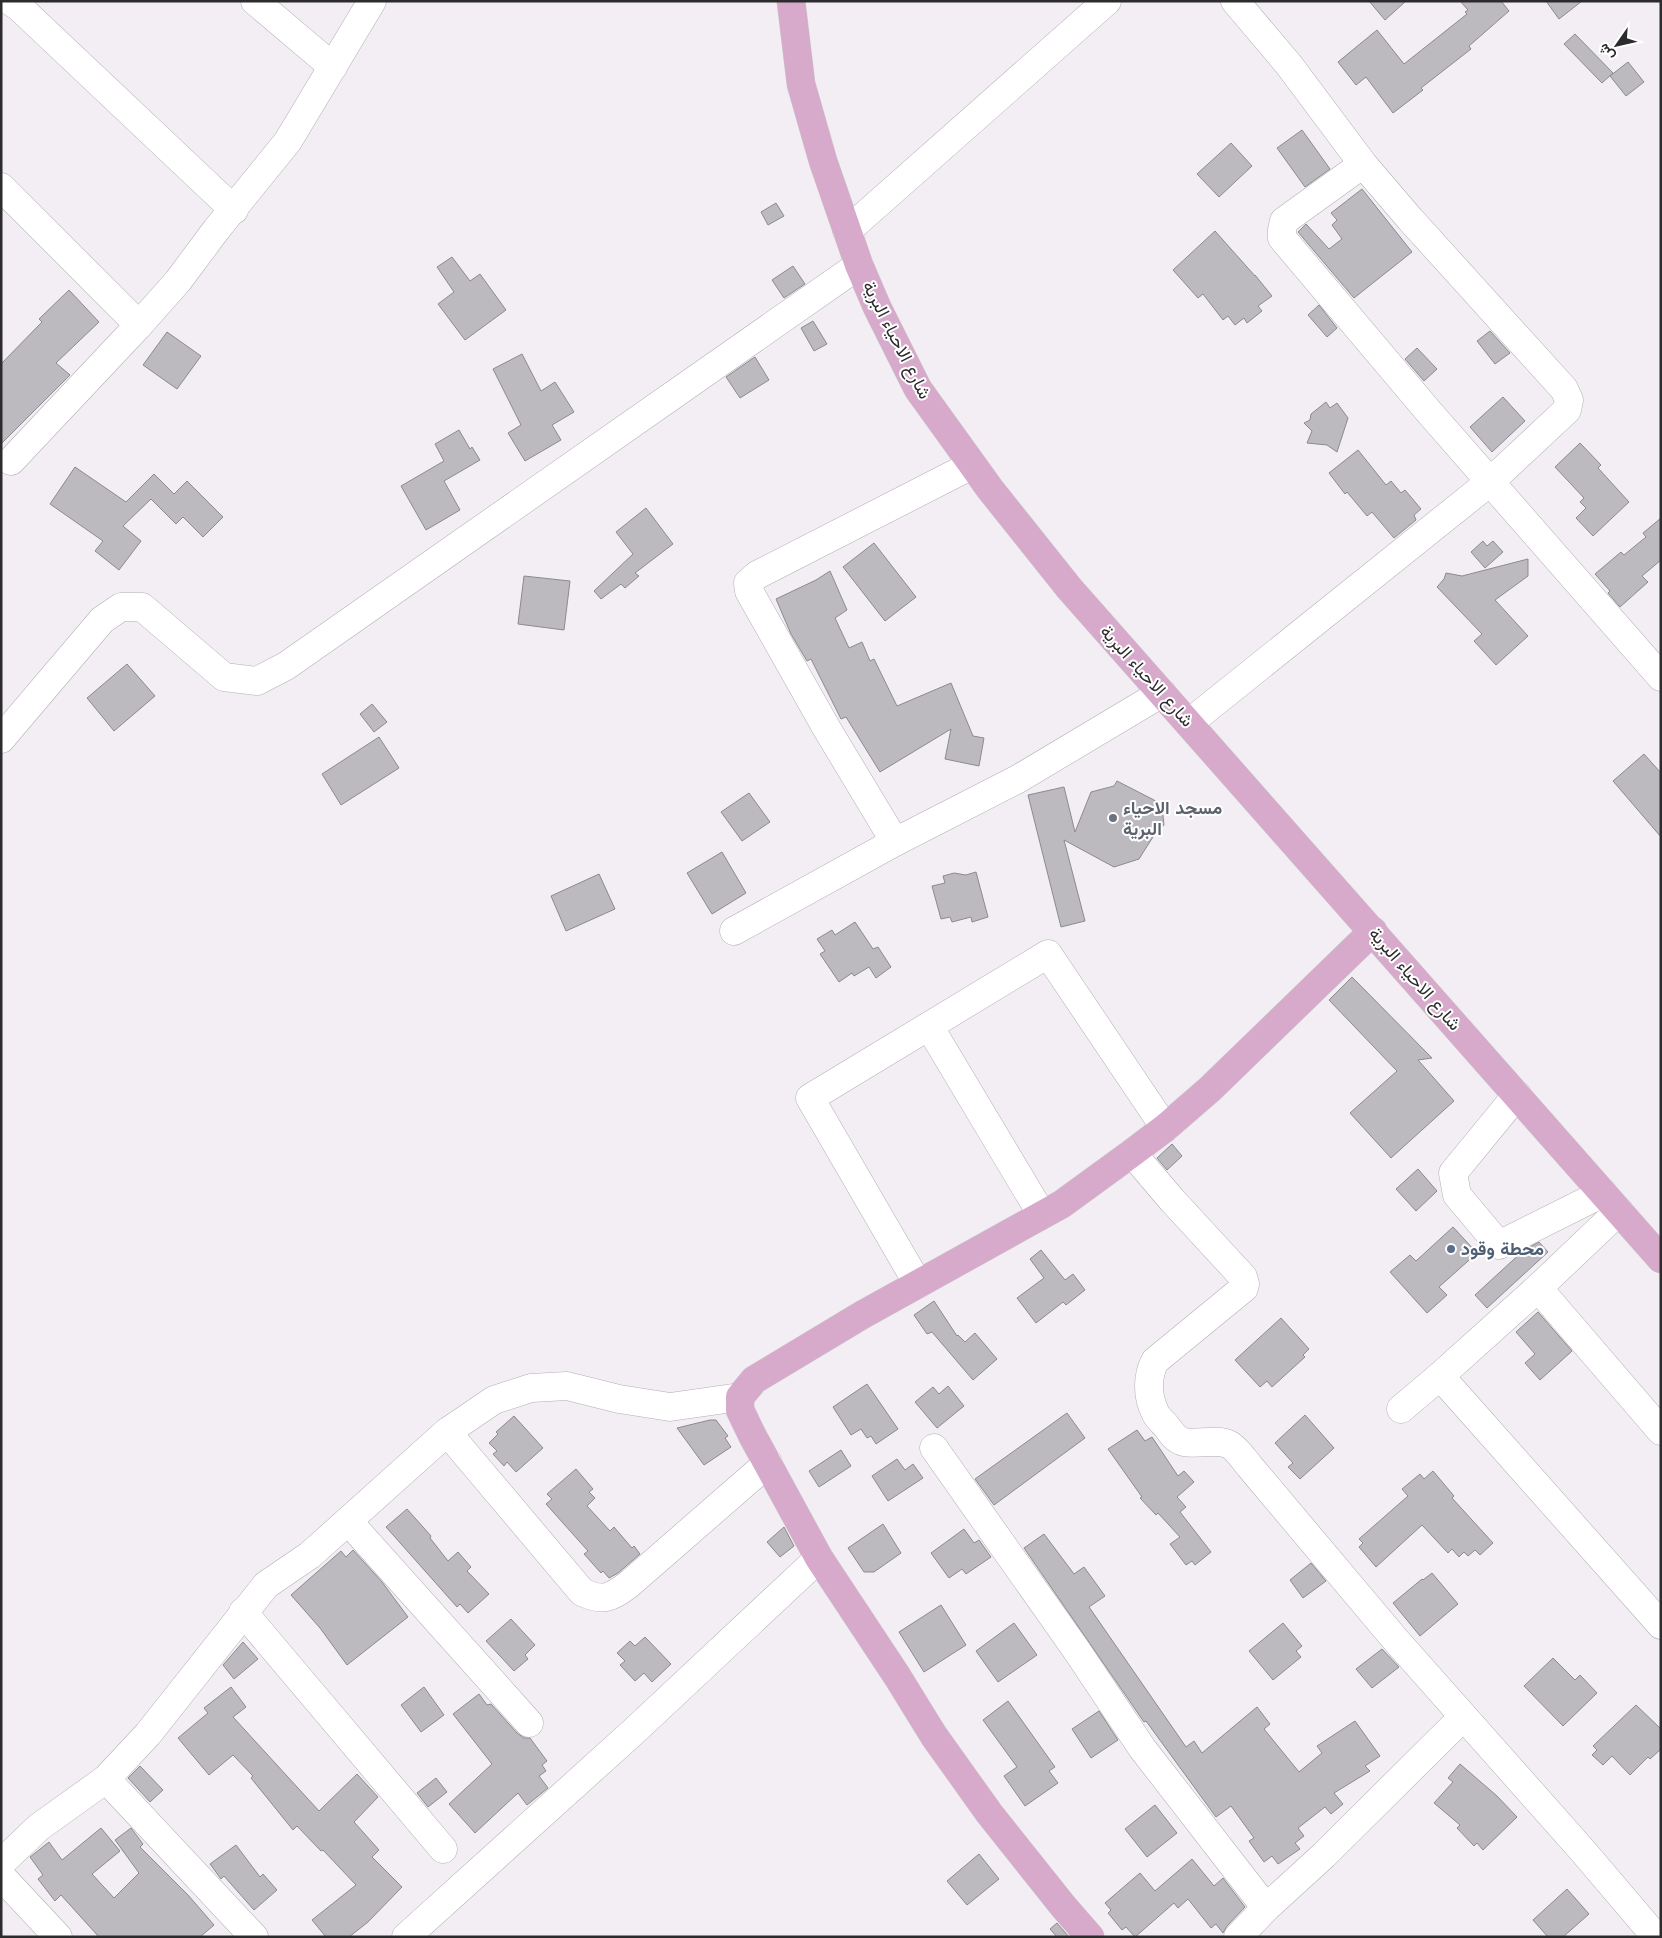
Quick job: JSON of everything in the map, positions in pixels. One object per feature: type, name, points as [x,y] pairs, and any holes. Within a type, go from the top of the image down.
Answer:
[{"type":"main road","name":"شارع الاحياء البرية","points":[[790,1],[801,84],[847,231],[877,307],[918,389],[990,489],[1069,588],[1661,1259]]},
{"type":"main road","points":[[1090,1937],[1063,1906],[962,1777],[818,1558],[740,1410],[740,1397],[754,1380],[862,1315],[1062,1204],[1132,1153],[1165,1128],[1210,1089],[1373,932]]},
{"type":"street","points":[[10,1],[234,210]]},
{"type":"street","points":[[255,1],[333,67]]},
{"type":"street","points":[[12,461],[178,281],[216,230],[288,141],[372,1]]},
{"type":"street","points":[[847,231],[1107,1]]},
{"type":"street","points":[[1189,723],[1491,481],[1567,410],[1569,400],[1564,389],[1410,219],[1363,164],[1289,65],[1235,1]]},
{"type":"street","points":[[1363,164],[1284,221],[1282,238],[1428,412],[1491,481],[1661,677]]},
{"type":"street","points":[[1,187],[139,325]]},
{"type":"street","points":[[1,739],[102,620],[121,607],[142,607],[224,677],[257,681],[286,666],[859,265]]},
{"type":"street","points":[[896,842],[827,729],[749,591],[748,583],[757,575],[972,465]]},
{"type":"street","points":[[734,931],[896,842],[1018,779],[1162,693]]},
{"type":"street","points":[[918,1284],[810,1098],[1048,954],[1165,1128]]},
{"type":"street","points":[[929,1026],[1042,1215]]},
{"type":"street","points":[[1517,1095],[1453,1173],[1457,1195],[1499,1245],[1611,1202]]},
{"type":"street","points":[[1132,1153],[1172,1200],[1243,1277],[1245,1284],[1244,1288],[1155,1360],[1150,1369],[1149,1379],[1149,1395],[1155,1413],[1172,1435],[1182,1442],[1198,1444],[1220,1442],[1231,1446],[1656,1937]]},
{"type":"street","points":[[1401,1409],[1538,1288],[1611,1202]]},
{"type":"street","points":[[1538,1288],[1661,1431]]},
{"type":"street","points":[[1440,1376],[1661,1625]]},
{"type":"street","points":[[1,1863],[39,1827],[106,1779],[148,1734],[266,1585],[310,1556],[447,1432],[494,1400],[531,1388],[567,1386],[619,1399],[670,1407],[740,1397]]},
{"type":"street","points":[[447,1432],[582,1592],[595,1598],[611,1597],[628,1585],[768,1464]]},
{"type":"street","points":[[934,1448],[1076,1648],[1142,1748],[1266,1908]]},
{"type":"street","points":[[348,1522],[529,1723]]},
{"type":"street","points":[[406,1937],[632,1733],[818,1558]]},
{"type":"street","points":[[243,1612],[443,1850]]},
{"type":"street","points":[[1238,1937],[1266,1908],[1324,1855],[1463,1716]]},
{"type":"street","points":[[106,1779],[254,1937]]},
{"type":"street","points":[[1,1876],[58,1937]]},
{"type":"building","points":[[1369,1],[1406,1],[1385,20]]},
{"type":"building","points":[[1460,1],[1501,1],[1509,11],[1469,46],[1471,49],[1421,88],[1423,90],[1393,113],[1366,77],[1356,85],[1338,62],[1377,30],[1404,64],[1467,14],[1465,12],[1468,10]]},
{"type":"building","points":[[1546,1],[1582,1],[1559,19]]},
{"type":"building","points":[[1575,34],[1613,73],[1602,83],[1564,44]]},
{"type":"building","points":[[1628,62],[1644,82],[1626,96],[1610,76]]},
{"type":"building","points":[[1302,130],[1330,169],[1305,187],[1277,148]]},
{"type":"building","points":[[1231,143],[1252,166],[1219,197],[1197,174]]},
{"type":"building","points":[[1362,189],[1412,252],[1354,298],[1298,232],[1306,224],[1329,249],[1342,239],[1332,225],[1337,220],[1331,213]]},
{"type":"building","points":[[776,203],[784,216],[768,225],[761,212]]},
{"type":"building","points":[[1215,231],[1272,296],[1258,306],[1262,311],[1247,323],[1244,318],[1235,325],[1228,316],[1223,320],[1203,294],[1198,298],[1173,270]]},
{"type":"building","points":[[452,257],[470,281],[480,274],[506,310],[465,340],[438,304],[454,292],[437,267]]},
{"type":"building","points":[[793,266],[805,284],[784,298],[772,280]]},
{"type":"building","points":[[69,290],[99,322],[56,363],[70,375],[1,444],[1,364],[42,322],[39,319]]},
{"type":"building","points":[[1319,305],[1337,328],[1327,337],[1308,315]]},
{"type":"building","points":[[813,321],[827,344],[814,351],[801,328]]},
{"type":"building","points":[[1490,331],[1510,353],[1495,364],[1477,341]]},
{"type":"building","points":[[167,332],[201,356],[177,389],[143,365]]},
{"type":"building","points":[[1417,348],[1437,369],[1424,381],[1405,359]]},
{"type":"building","points":[[522,354],[541,391],[555,382],[574,412],[552,425],[561,440],[525,461],[508,433],[521,425],[493,369]]},
{"type":"building","points":[[755,357],[769,380],[740,398],[726,377]]},
{"type":"building","points":[[1503,397],[1525,421],[1492,452],[1470,427]]},
{"type":"building","points":[[1326,402],[1330,408],[1337,403],[1348,418],[1337,452],[1327,445],[1307,443],[1312,431],[1304,423],[1310,420],[1311,414]]},
{"type":"building","points":[[459,430],[470,449],[472,447],[480,460],[444,481],[460,510],[426,530],[401,486],[444,461],[435,444]]},
{"type":"building","points":[[1580,443],[1601,465],[1598,468],[1629,502],[1593,536],[1576,518],[1586,508],[1580,502],[1584,498],[1555,467]]},
{"type":"building","points":[[1358,450],[1386,485],[1391,481],[1401,493],[1405,490],[1421,509],[1414,515],[1416,520],[1394,538],[1372,512],[1367,516],[1347,492],[1345,494],[1329,473]]},
{"type":"building","points":[[75,467],[126,502],[154,474],[174,494],[187,481],[223,517],[203,537],[183,517],[176,524],[151,499],[123,526],[141,541],[119,570],[95,551],[103,541],[50,504]]},
{"type":"building","points":[[646,508],[673,544],[635,573],[639,576],[625,588],[621,584],[601,599],[594,591],[633,554],[616,532]]},
{"type":"building","points":[[1661,518],[1661,560],[1642,576],[1648,582],[1620,607],[1608,593],[1610,591],[1595,574],[1621,552],[1624,555],[1646,537],[1643,533]]},
{"type":"building","points":[[1483,541],[1487,546],[1493,541],[1503,552],[1485,568],[1471,552]]},
{"type":"building","points":[[874,543],[916,597],[885,621],[843,567]]},
{"type":"building","points":[[1528,559],[1528,576],[1495,600],[1528,636],[1496,665],[1474,641],[1482,634],[1437,587],[1444,579],[1446,573],[1462,576]]},
{"type":"building","points":[[830,571],[847,610],[835,618],[849,648],[862,642],[870,661],[874,659],[897,706],[951,683],[973,736],[984,738],[979,766],[945,759],[951,729],[880,772],[846,717],[841,719],[811,659],[807,661],[791,634],[776,599],[816,580]]},
{"type":"building","points":[[524,576],[570,581],[564,630],[518,624]]},
{"type":"building","points":[[127,664],[155,696],[114,731],[87,698]]},
{"type":"building","points":[[372,704],[387,722],[374,732],[360,714]]},
{"type":"building","points":[[379,737],[399,768],[341,805],[322,774]]},
{"type":"building","points":[[1644,754],[1661,773],[1661,837],[1613,781]]},
{"type":"building","points":[[1117,781],[1154,800],[1162,807],[1164,825],[1158,829],[1139,859],[1114,867],[1064,840],[1085,921],[1061,927],[1028,795],[1064,787],[1075,832],[1091,792],[1114,786]]},
{"type":"building","points":[[749,793],[770,822],[742,841],[721,812]]},
{"type":"building","points":[[722,852],[746,893],[712,914],[687,873]]},
{"type":"building","points":[[976,872],[988,917],[972,922],[971,917],[952,922],[950,917],[941,919],[932,886],[945,883],[943,876],[954,873],[966,875]]},
{"type":"building","points":[[599,874],[615,909],[566,931],[551,896]]},
{"type":"building","points":[[855,922],[873,949],[878,947],[891,967],[876,978],[869,967],[854,976],[852,973],[839,982],[820,954],[825,951],[817,939],[832,930],[835,935]]},
{"type":"building","points":[[1352,977],[1432,1058],[1418,1060],[1454,1101],[1391,1158],[1350,1113],[1397,1071],[1329,1000]]},
{"type":"building","points":[[1172,1144],[1182,1156],[1167,1170],[1157,1158]]},
{"type":"building","points":[[1418,1169],[1437,1191],[1416,1211],[1396,1189]]},
{"type":"building","points":[[1453,1227],[1477,1253],[1439,1287],[1447,1295],[1427,1313],[1390,1272],[1410,1255],[1416,1261]]},
{"type":"building","points":[[1539,1242],[1548,1252],[1487,1308],[1475,1295],[1524,1250]]},
{"type":"building","points":[[1041,1250],[1065,1280],[1073,1274],[1085,1290],[1066,1305],[1063,1302],[1036,1323],[1017,1298],[1044,1278],[1030,1259]]},
{"type":"building","points":[[934,1301],[957,1336],[965,1342],[975,1333],[997,1359],[973,1380],[932,1332],[927,1334],[914,1315]]},
{"type":"building","points":[[1538,1312],[1572,1351],[1540,1380],[1525,1363],[1535,1354],[1516,1332]]},
{"type":"building","points":[[1281,1318],[1309,1349],[1303,1355],[1305,1357],[1272,1387],[1267,1381],[1260,1387],[1235,1360]]},
{"type":"building","points":[[867,1384],[898,1429],[876,1444],[871,1436],[867,1438],[861,1429],[851,1435],[833,1407]]},
{"type":"building","points":[[948,1386],[964,1406],[937,1428],[915,1402],[933,1387],[939,1394]]},
{"type":"building","points":[[1067,1413],[1085,1438],[994,1505],[975,1479]]},
{"type":"building","points":[[1305,1415],[1334,1448],[1300,1479],[1288,1467],[1293,1463],[1275,1443]]},
{"type":"building","points":[[514,1416],[543,1448],[516,1472],[507,1462],[504,1466],[493,1454],[497,1451],[489,1443],[498,1434],[496,1432]]},
{"type":"building","points":[[716,1420],[728,1436],[725,1438],[731,1447],[704,1465],[677,1428]]},
{"type":"building","points":[[1137,1430],[1145,1441],[1152,1437],[1178,1476],[1184,1471],[1194,1482],[1177,1497],[1186,1507],[1180,1512],[1211,1552],[1195,1565],[1192,1561],[1186,1565],[1170,1544],[1180,1537],[1158,1513],[1156,1515],[1140,1498],[1142,1497],[1108,1449]]},
{"type":"building","points":[[841,1450],[851,1466],[819,1487],[809,1471]]},
{"type":"building","points":[[897,1459],[905,1470],[913,1464],[923,1478],[888,1501],[872,1476]]},
{"type":"building","points":[[576,1469],[593,1489],[589,1492],[595,1498],[587,1506],[610,1531],[614,1527],[632,1548],[634,1546],[640,1554],[618,1573],[609,1578],[603,1571],[601,1573],[584,1554],[588,1551],[546,1504],[552,1499],[547,1494]]},
{"type":"building","points":[[1433,1471],[1454,1496],[1452,1498],[1493,1543],[1480,1555],[1475,1550],[1468,1556],[1464,1552],[1459,1557],[1452,1549],[1448,1553],[1422,1525],[1376,1567],[1359,1547],[1363,1543],[1359,1539],[1408,1496],[1402,1489],[1420,1474],[1424,1479]]},
{"type":"building","points":[[407,1509],[431,1536],[430,1538],[448,1561],[458,1552],[471,1567],[467,1571],[489,1594],[468,1613],[460,1604],[457,1607],[386,1527]]},
{"type":"building","points":[[883,1524],[901,1553],[874,1572],[864,1572],[848,1548]]},
{"type":"building","points":[[784,1527],[794,1546],[780,1557],[767,1542]]},
{"type":"building","points":[[964,1529],[974,1543],[979,1540],[991,1557],[966,1574],[962,1569],[949,1578],[931,1553]]},
{"type":"building","points":[[1044,1534],[1074,1574],[1084,1567],[1105,1596],[1089,1607],[1186,1747],[1194,1741],[1202,1753],[1257,1707],[1270,1724],[1264,1729],[1299,1772],[1322,1753],[1317,1746],[1355,1721],[1380,1756],[1365,1766],[1370,1771],[1334,1793],[1343,1804],[1331,1814],[1325,1807],[1298,1828],[1304,1836],[1295,1843],[1300,1849],[1278,1864],[1272,1856],[1264,1862],[1249,1841],[1254,1838],[1231,1806],[1216,1817],[1146,1721],[1144,1722],[1024,1548]]},
{"type":"building","points":[[353,1550],[382,1582],[408,1617],[347,1665],[320,1628],[291,1595],[341,1551],[346,1557]]},
{"type":"building","points":[[1311,1563],[1326,1581],[1303,1598],[1290,1580]]},
{"type":"building","points":[[1432,1573],[1458,1604],[1420,1636],[1393,1603]]},
{"type":"building","points":[[941,1605],[966,1645],[924,1672],[899,1632]]},
{"type":"building","points":[[511,1619],[535,1645],[525,1655],[528,1659],[514,1671],[486,1641]]},
{"type":"building","points":[[1014,1623],[1037,1655],[998,1682],[976,1651]]},
{"type":"building","points":[[1283,1623],[1302,1646],[1296,1651],[1301,1657],[1273,1680],[1249,1651]]},
{"type":"building","points":[[645,1637],[671,1664],[652,1682],[644,1673],[635,1681],[620,1665],[625,1661],[617,1653],[630,1641],[635,1646]]},
{"type":"building","points":[[243,1642],[258,1659],[234,1679],[223,1665]]},
{"type":"building","points":[[1382,1649],[1399,1667],[1372,1688],[1356,1669]]},
{"type":"building","points":[[1553,1658],[1575,1680],[1580,1675],[1597,1693],[1563,1726],[1524,1686]]},
{"type":"building","points":[[231,1687],[246,1707],[233,1717],[319,1811],[357,1774],[378,1797],[354,1822],[379,1850],[372,1857],[402,1887],[368,1922],[349,1937],[326,1937],[312,1920],[356,1885],[297,1826],[293,1830],[251,1778],[253,1776],[233,1755],[209,1775],[178,1738],[208,1713],[204,1708]]},
{"type":"building","points":[[424,1687],[444,1715],[421,1732],[401,1705]]},
{"type":"building","points":[[479,1694],[487,1705],[491,1704],[517,1733],[524,1738],[530,1738],[547,1761],[542,1765],[546,1771],[539,1776],[548,1788],[527,1805],[518,1793],[475,1833],[449,1804],[492,1764],[453,1714]]},
{"type":"building","points":[[1008,1701],[1055,1767],[1049,1771],[1058,1783],[1025,1806],[1004,1776],[1017,1767],[983,1720]]},
{"type":"building","points":[[1636,1705],[1661,1729],[1661,1749],[1650,1759],[1648,1757],[1630,1775],[1612,1756],[1603,1765],[1592,1755],[1597,1750],[1593,1746]]},
{"type":"building","points":[[1099,1711],[1118,1740],[1091,1758],[1072,1729]]},
{"type":"building","points":[[1460,1764],[1497,1796],[1517,1817],[1483,1850],[1477,1843],[1474,1846],[1457,1828],[1460,1825],[1434,1803],[1453,1782],[1448,1778]]},
{"type":"building","points":[[140,1766],[163,1790],[150,1802],[128,1778]]},
{"type":"building","points":[[436,1778],[447,1792],[428,1807],[417,1793]]},
{"type":"building","points":[[1155,1805],[1177,1833],[1147,1857],[1125,1829]]},
{"type":"building","points":[[101,1828],[120,1851],[92,1874],[114,1898],[139,1873],[115,1840],[131,1828],[143,1844],[140,1847],[188,1895],[214,1925],[200,1937],[99,1937],[61,1895],[55,1901],[38,1879],[43,1875],[30,1857],[49,1842],[62,1860]]},
{"type":"building","points":[[236,1845],[260,1877],[263,1874],[277,1890],[254,1910],[224,1876],[221,1879],[210,1864]]},
{"type":"building","points":[[979,1854],[999,1879],[967,1905],[947,1881]]},
{"type":"building","points":[[1192,1859],[1214,1886],[1223,1878],[1245,1907],[1223,1933],[1216,1924],[1211,1928],[1188,1899],[1178,1908],[1174,1903],[1135,1937],[1126,1927],[1122,1930],[1108,1913],[1111,1910],[1105,1903],[1140,1873],[1155,1891]]},
{"type":"building","points":[[1567,1889],[1589,1914],[1563,1937],[1548,1937],[1533,1920]]},
{"type":"building","points":[[1057,1923],[1069,1937],[1057,1937],[1050,1929]]},
{"type":"place","name":"مسجد الاحياء البرية","points":[[1113,818]]},
{"type":"place","name":"محطة وقود","points":[[1451,1249]]}]
